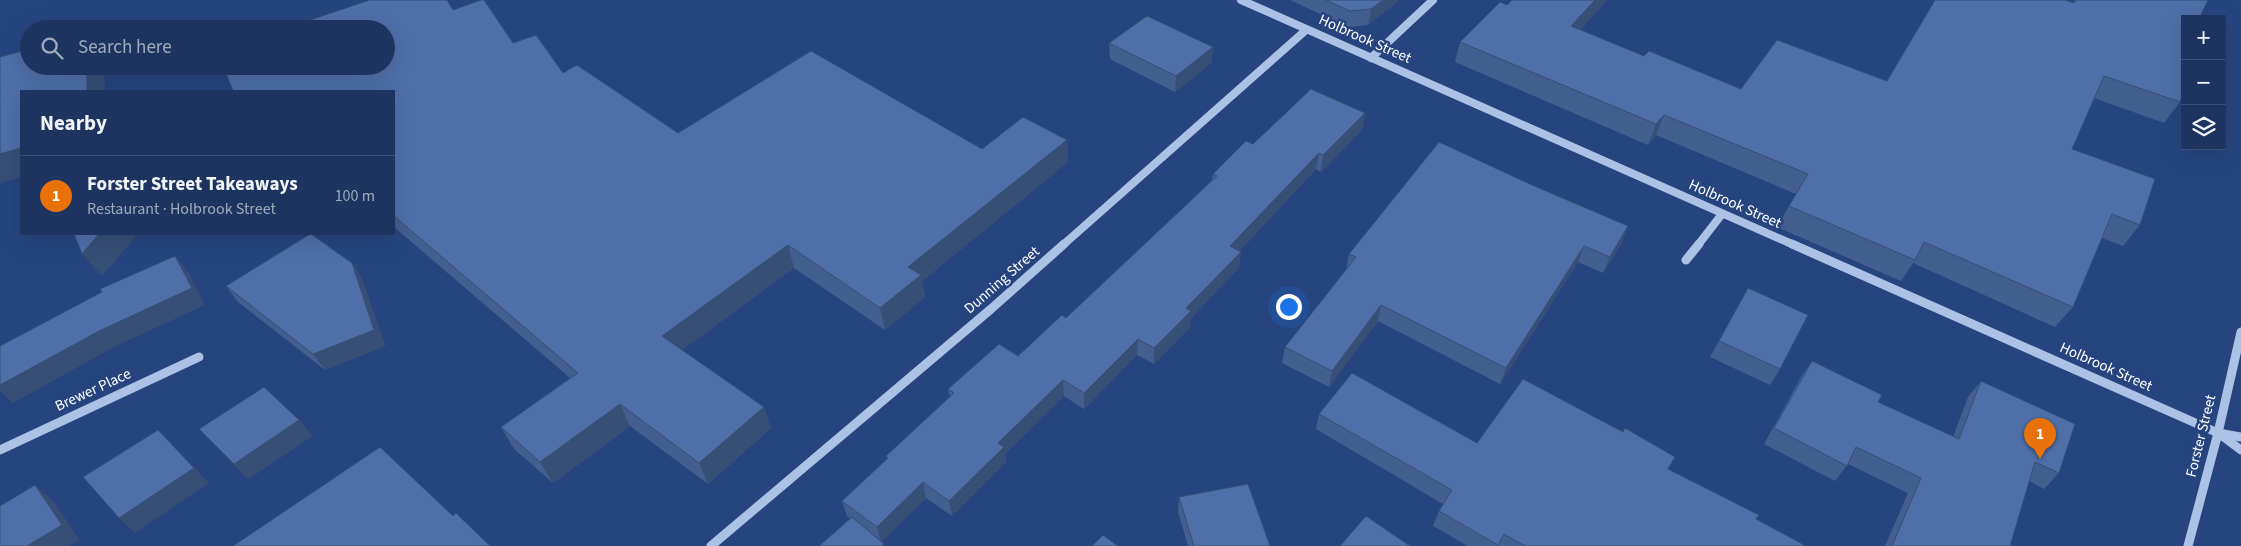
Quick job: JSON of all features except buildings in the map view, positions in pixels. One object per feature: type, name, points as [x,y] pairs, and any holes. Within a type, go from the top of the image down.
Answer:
[{"type":"street","name":"Holbrook Street","points":[[1241,0],[2218,433],[2241,450]]},
{"type":"street","points":[[1371,58],[1433,0]]},
{"type":"street","name":"Dunning Street","points":[[711,546],[991,309],[1306,30]]},
{"type":"street","points":[[1686,260],[1722,214]]},
{"type":"street","name":"Forster Street","points":[[2188,546],[2218,433],[2241,332]]},
{"type":"street","name":"Brewer Place","points":[[0,450],[199,357]]},
{"type":"street","name":"Holbrook Street","points":[[2218,433],[2241,437]]},
{"type":"place","name":"Forster Street Takeaways","points":[[2040,459]]}]
